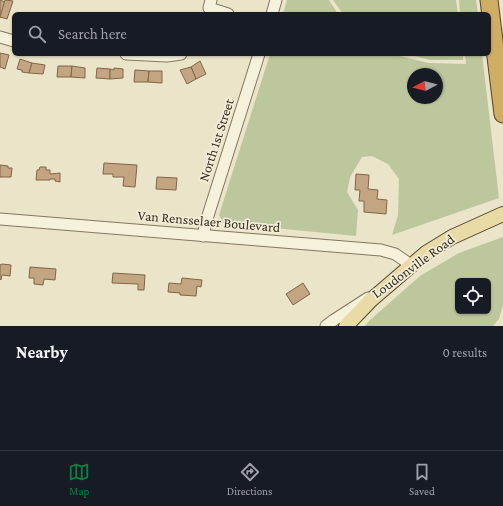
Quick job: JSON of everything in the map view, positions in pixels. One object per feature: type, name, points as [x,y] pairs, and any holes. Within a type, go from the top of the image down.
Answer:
[{"type":"highway","points":[[489,0],[490,12]]},
{"type":"highway","points":[[491,16],[503,114]]},
{"type":"main road","name":"Loudonville Road","points":[[386,287],[426,253],[452,237],[503,214]]},
{"type":"main road","points":[[346,326],[386,287]]},
{"type":"street","points":[[273,12],[276,0]]},
{"type":"street","points":[[209,7],[223,12]]},
{"type":"street","points":[[0,37],[12,40]]},
{"type":"street","name":"North 1st Street","points":[[203,236],[206,222],[258,56]]},
{"type":"street","name":"Van Rensselaer Boulevard","points":[[0,219],[381,250],[395,254],[411,265]]},
{"type":"street","name":"Loudonville Road","points":[[326,326],[386,287]]},
{"type":"green space","points":[[287,0],[329,0],[337,12],[284,12]]},
{"type":"green space","points":[[333,0],[456,0],[458,12],[342,12]]},
{"type":"green space","points":[[459,0],[476,0],[478,12],[460,12]]},
{"type":"green space","points":[[269,56],[399,56],[429,63],[466,64],[465,56],[482,56],[499,198],[392,235],[398,215],[399,179],[388,164],[372,156],[362,157],[350,177],[347,192],[358,210],[356,236],[223,223],[219,215]]},
{"type":"green space","points":[[415,56],[463,56],[463,60],[430,60]]},
{"type":"green space","points":[[503,237],[503,305],[499,319],[493,326],[365,326],[420,276],[459,253]]},
{"type":"building","points":[[0,0],[5,2],[0,18]]},
{"type":"building","points":[[5,0],[13,1],[7,19],[0,17]]},
{"type":"building","points":[[0,53],[9,55],[5,69],[0,67]]},
{"type":"building","points":[[20,59],[32,63],[29,73],[22,72],[22,70],[17,69]]},
{"type":"building","points":[[200,61],[206,74],[196,79],[191,67]]},
{"type":"building","points":[[32,63],[45,65],[43,74],[29,73]]},
{"type":"building","points":[[58,66],[72,66],[71,77],[57,77]]},
{"type":"building","points":[[72,66],[85,68],[85,78],[71,77]]},
{"type":"building","points":[[191,67],[196,79],[187,84],[180,70]]},
{"type":"building","points":[[97,68],[110,69],[110,79],[96,78]]},
{"type":"building","points":[[114,68],[123,69],[123,78],[110,79],[110,69],[114,70]]},
{"type":"building","points":[[135,70],[149,71],[148,82],[134,82]]},
{"type":"building","points":[[149,71],[162,71],[162,83],[148,82]]},
{"type":"building","points":[[104,163],[137,165],[135,187],[123,186],[124,177],[113,177],[113,174],[103,174]]},
{"type":"building","points":[[0,165],[12,168],[11,177],[0,177]]},
{"type":"building","points":[[40,167],[46,167],[46,170],[50,170],[50,174],[60,173],[60,182],[55,181],[55,179],[36,180],[37,170],[39,170]]},
{"type":"building","points":[[356,174],[369,175],[368,189],[378,190],[377,199],[387,200],[386,214],[364,212],[364,201],[359,201],[360,190],[355,190]]},
{"type":"building","points":[[157,177],[177,178],[176,190],[156,189]]},
{"type":"building","points":[[0,265],[11,265],[10,276],[2,275],[1,280]]},
{"type":"building","points":[[30,267],[56,269],[55,280],[44,279],[43,285],[34,284],[34,278],[29,278]]},
{"type":"building","points":[[113,273],[145,275],[144,290],[138,290],[138,284],[112,283]]},
{"type":"building","points":[[182,278],[202,280],[201,287],[197,286],[196,296],[180,295],[180,293],[168,292],[169,283],[181,284]]},
{"type":"building","points":[[303,283],[310,294],[293,305],[286,294]]}]
